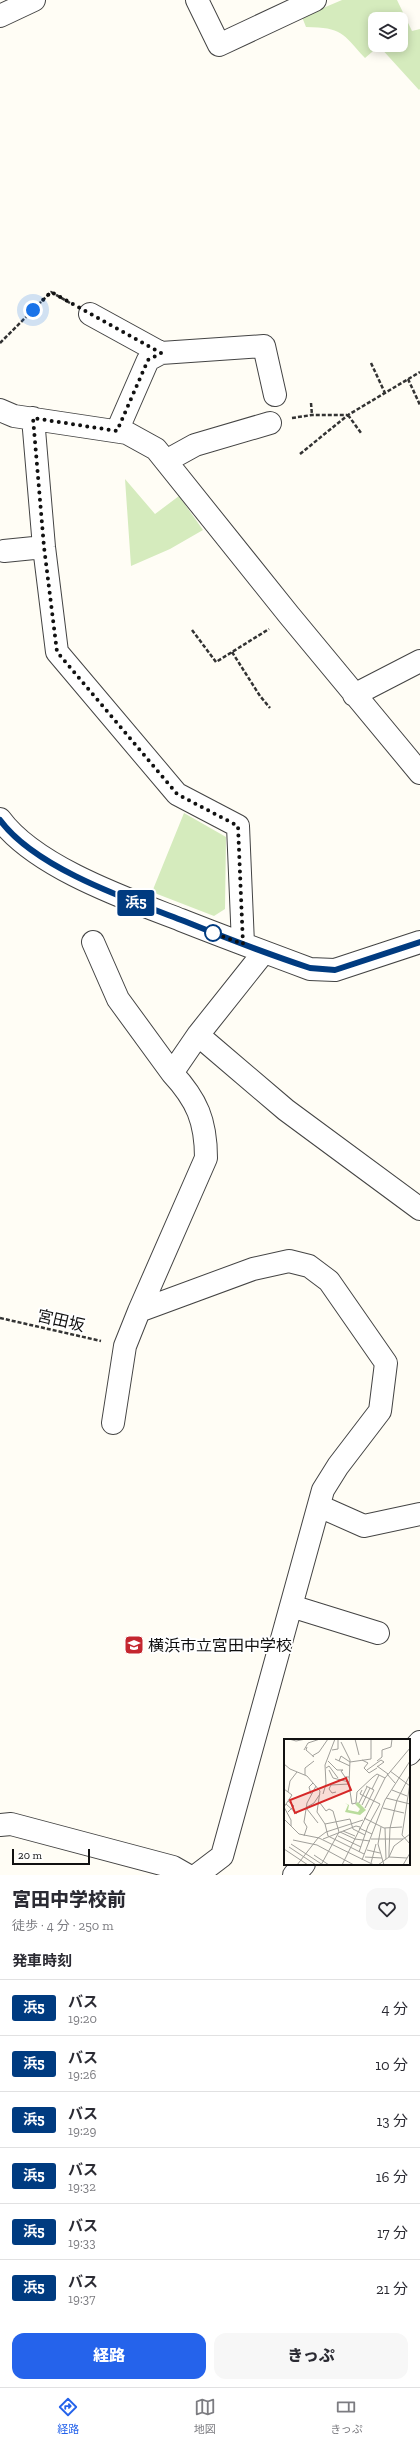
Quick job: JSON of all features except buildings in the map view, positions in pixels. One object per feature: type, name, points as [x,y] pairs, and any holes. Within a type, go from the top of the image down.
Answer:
[{"type":"street","points":[[0,16],[34,0]]},
{"type":"street","points":[[198,0],[219,45],[315,0]]},
{"type":"street","points":[[90,314],[161,353]]},
{"type":"street","points":[[117,431],[148,360],[161,353],[264,346],[275,395]]},
{"type":"street","points":[[0,410],[14,416],[127,433],[156,449],[354,695],[420,773]]},
{"type":"street","points":[[33,418],[44,547],[57,652],[177,794],[238,826],[243,944]]},
{"type":"street","points":[[166,461],[195,445],[270,423]]},
{"type":"street","points":[[4,551],[44,547]]},
{"type":"street","points":[[354,695],[420,661]]},
{"type":"street","points":[[4,830],[42,857],[114,894],[264,952],[310,968],[335,970],[420,942]]},
{"type":"street","points":[[93,942],[118,999],[172,1073],[187,1090],[199,1110],[206,1136],[206,1158],[125,1346],[113,1423]]},
{"type":"street","points":[[172,1073],[198,1035],[264,952]]},
{"type":"street","points":[[198,1035],[286,1110],[420,1208]]},
{"type":"street","points":[[139,1311],[253,1269],[289,1261],[309,1266],[329,1281],[386,1363],[380,1411],[338,1466],[324,1490],[222,1856],[197,1875]]},
{"type":"street","points":[[319,1506],[364,1526],[420,1514]]},
{"type":"street","points":[[291,1606],[378,1633]]},
{"type":"street","points":[[410,1753],[420,1742]]},
{"type":"street","points":[[0,1824],[11,1824],[173,1867],[187,1875]]},
{"type":"street","points":[[294,1875],[303,1865]]},
{"type":"path","points":[[0,343],[51,292],[90,314]]},
{"type":"path","points":[[371,363],[385,393]]},
{"type":"path","points":[[300,454],[348,415],[420,372]]},
{"type":"path","points":[[408,379],[420,404]]},
{"type":"path","points":[[311,403],[312,415],[348,415]]},
{"type":"path","points":[[348,415],[361,433]]},
{"type":"path","points":[[192,630],[216,662],[272,627]]},
{"type":"path","points":[[232,652],[260,696],[270,708]]},
{"type":"path","name":"宮田坂","points":[[0,1318],[102,1341]]},
{"type":"green space","points":[[342,0],[397,0],[403,12],[368,12],[368,52],[372,52],[365,58],[346,37],[335,30],[306,27],[302,17]]},
{"type":"green space","points":[[408,23],[412,31],[420,29],[419,90],[384,52],[408,52]]},
{"type":"green space","points":[[125,479],[155,514],[179,496],[203,530],[170,549],[131,566]]},
{"type":"green space","points":[[184,813],[226,837],[225,909],[214,916],[152,892]]},
{"type":"bus line","name":"浜5","points":[[0,820],[11,834],[42,857],[114,894],[264,952],[310,968],[335,970],[420,942]]},
{"type":"place","name":"横浜市立宮田中学校","points":[[134,1645]]},
{"type":"route","points":[[33,310],[51,292],[161,353],[148,360],[117,431],[33,418],[44,547],[57,652],[177,794],[238,826],[243,944],[213,933]]}]
